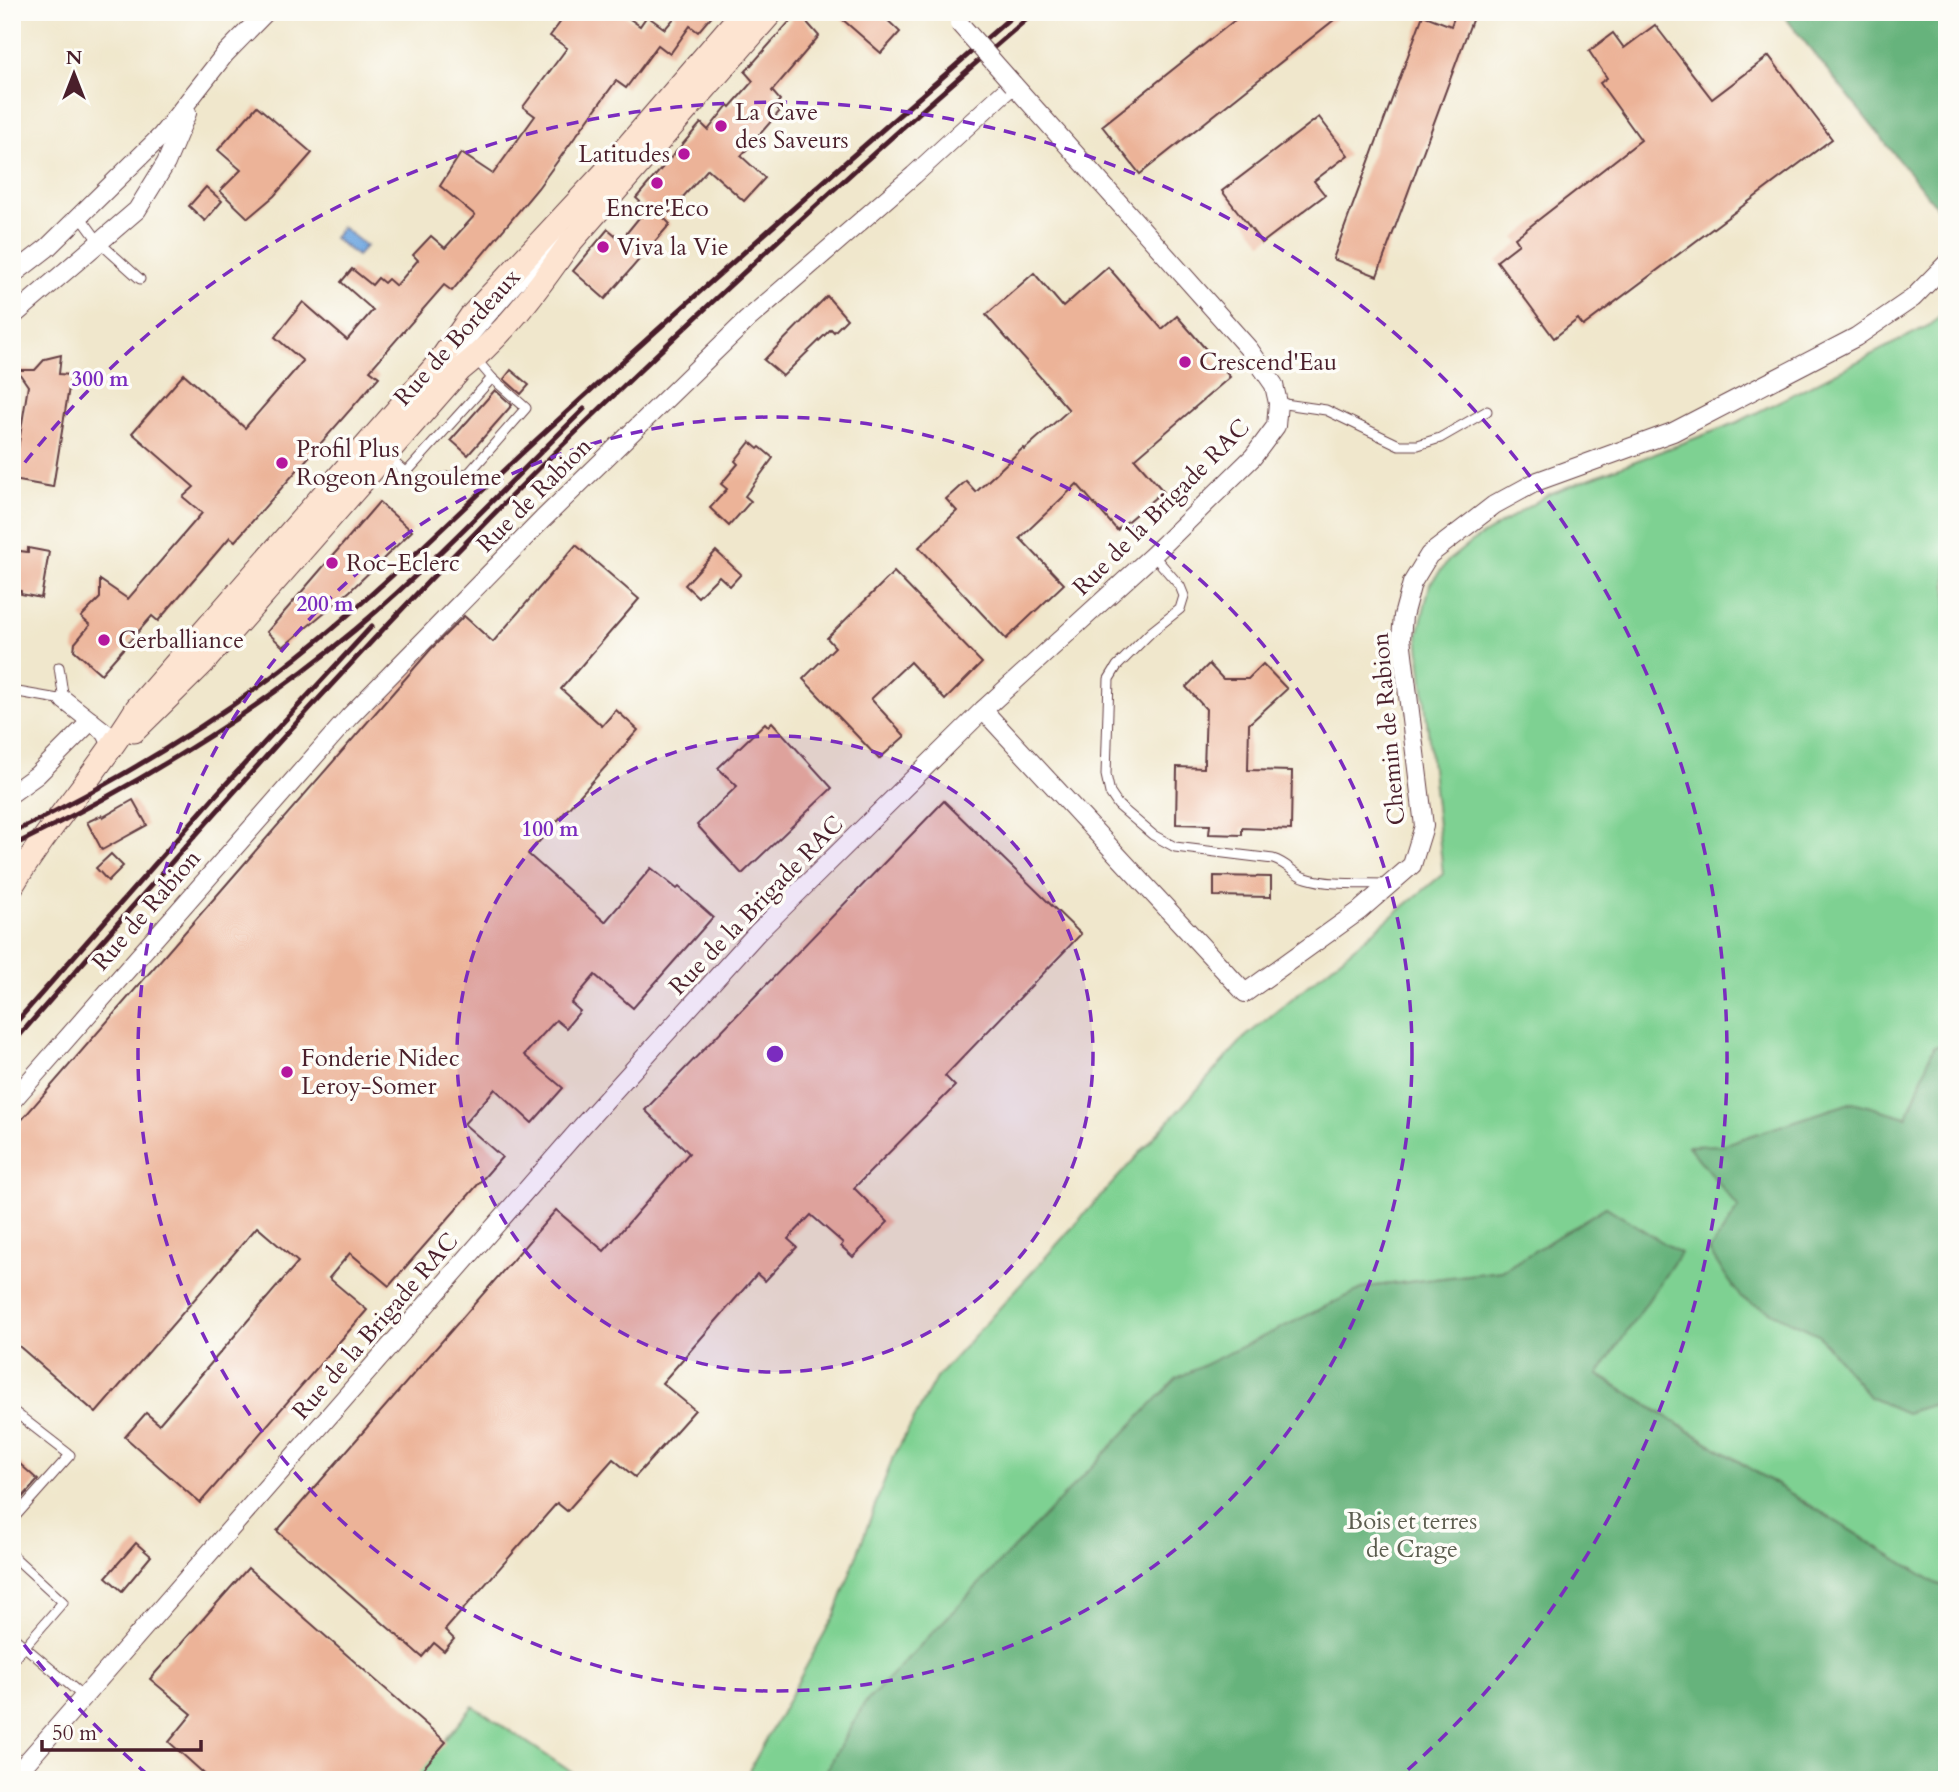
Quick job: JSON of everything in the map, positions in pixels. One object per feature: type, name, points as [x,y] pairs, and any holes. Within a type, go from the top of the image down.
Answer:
[{"type":"main road","name":"Rue de Bordeaux","points":[[12,886],[17,871],[113,748],[137,708],[439,362],[471,316],[607,171],[743,12]]},
{"type":"main road","name":"Rue de Bordeaux","points":[[113,748],[147,719],[203,663],[460,370],[475,358],[523,305],[569,244],[772,12]]},
{"type":"street","points":[[12,275],[47,248],[161,136],[225,54],[266,12]]},
{"type":"street","points":[[954,18],[1249,349],[1275,385],[1278,403]]},
{"type":"street","name":"Rue de Rabion","points":[[12,1101],[349,717],[543,519],[747,320],[914,175],[1013,84]]},
{"type":"street","points":[[12,317],[137,210],[166,163],[195,94]]},
{"type":"street","points":[[161,136],[166,163]]},
{"type":"street","name":"Chemin de Rabion","points":[[983,710],[1245,993],[1359,911],[1412,865],[1424,826],[1401,638],[1412,583],[1429,555],[1494,505],[1538,481],[1673,432],[1856,337],[1913,298],[1947,263]]},
{"type":"street","name":"Rue de la Brigade RAC","points":[[12,1779],[575,1135],[757,933],[983,710],[1153,555],[1253,457],[1276,426],[1278,403]]},
{"type":"street","points":[[64,699],[106,733],[113,748]]},
{"type":"street","points":[[12,793],[37,775],[91,722]]},
{"type":"lane","points":[[583,212],[715,62],[739,50]]},
{"type":"lane","points":[[80,216],[99,242],[141,279]]},
{"type":"lane","points":[[147,719],[180,675],[574,223]]},
{"type":"lane","points":[[385,455],[417,483],[469,474],[526,408],[492,378],[475,358]]},
{"type":"lane","points":[[406,473],[492,378]]},
{"type":"lane","points":[[1278,403],[1326,410],[1399,445],[1418,445],[1440,438],[1487,411]]},
{"type":"lane","points":[[1153,555],[1180,586],[1184,596],[1180,609],[1151,632],[1117,666],[1109,679],[1107,775],[1110,793],[1118,805],[1153,835],[1175,847],[1273,859],[1287,863],[1303,878],[1390,884]]},
{"type":"lane","points":[[12,691],[64,699],[59,667]]},
{"type":"lane","points":[[12,1410],[69,1455],[12,1520]]},
{"type":"lane","points":[[12,1555],[63,1602],[12,1661]]},
{"type":"lane","points":[[12,1636],[84,1697]]},
{"type":"green space","points":[[1781,12],[1947,12],[1947,220]]},
{"type":"green space","points":[[1947,308],[1947,1590],[1598,1374],[1679,1253],[1606,1207],[1502,1271],[1366,1287],[864,1704],[821,1780],[744,1780],[835,1614],[892,1460],[936,1378],[1244,1038],[1443,874],[1418,635],[1430,584],[1449,560],[1470,543],[1549,494],[1738,422],[1932,324]]},
{"type":"green space","points":[[1947,1045],[1947,1400],[1906,1413],[1869,1397],[1818,1334],[1741,1298],[1709,1251],[1739,1208],[1688,1146],[1722,1145],[1853,1102],[1907,1117],[1934,1046]]},
{"type":"green space","name":"Bois et terres de Crage","points":[[1606,1207],[1680,1253],[1598,1375],[1947,1590],[1947,1780],[821,1780],[864,1704],[1177,1378],[1366,1287],[1502,1271]]},
{"type":"green space","points":[[473,1706],[583,1780],[411,1780]]},
{"type":"water","points":[[342,227],[366,246],[357,256],[334,238]]},
{"type":"building","points":[[568,12],[620,12],[640,26],[647,16],[665,29],[676,16],[671,12],[715,12],[698,32],[690,26],[670,54],[658,45],[626,88],[616,81],[538,188],[452,291],[444,285],[370,370],[379,377],[235,541],[230,537],[158,621],[152,616],[101,674],[74,650],[75,643],[90,625],[81,617],[100,598],[100,580],[128,599],[202,513],[183,497],[194,487],[132,433],[184,374],[245,428],[303,361],[275,337],[303,302],[347,340],[373,310],[341,282],[352,269],[372,285],[378,278],[384,283],[388,279],[396,286],[418,260],[413,255],[431,236],[445,248],[475,215],[440,186],[461,153],[493,174],[535,116],[523,107],[567,48],[550,36]]},
{"type":"building","points":[[798,12],[819,36],[772,91],[780,100],[775,106],[780,111],[741,156],[765,178],[744,201],[708,169],[664,218],[670,224],[605,299],[573,271],[608,229],[621,240],[647,208],[636,198],[701,123],[708,130],[728,105],[730,107],[753,81],[745,72]]},
{"type":"building","points":[[834,12],[879,12],[900,32],[881,53]]},
{"type":"building","points":[[1245,12],[1344,12],[1140,174],[1102,126]]},
{"type":"building","points":[[1456,12],[1475,12],[1377,276],[1333,259],[1423,15],[1451,26]]},
{"type":"building","points":[[1655,25],[1712,99],[1769,56],[1832,139],[1583,326],[1578,319],[1554,338],[1497,261],[1519,244],[1515,238],[1641,140],[1600,83],[1607,78],[1589,51],[1613,33],[1624,48]]},
{"type":"building","points":[[257,106],[312,153],[274,196],[248,218],[220,191],[241,170],[218,150]]},
{"type":"building","points":[[1319,117],[1348,155],[1314,181],[1325,195],[1262,243],[1222,191]]},
{"type":"building","points":[[206,187],[222,201],[205,221],[189,206]]},
{"type":"building","points":[[1108,267],[1162,329],[1177,316],[1230,377],[1135,459],[1163,491],[1117,530],[1077,484],[1020,538],[1064,584],[1006,639],[919,547],[957,511],[946,499],[966,481],[976,492],[1069,410],[986,315],[1034,273],[1063,307]]},
{"type":"building","points":[[827,296],[847,319],[834,332],[831,329],[783,376],[764,360]]},
{"type":"building","points":[[61,355],[59,374],[71,375],[53,487],[13,480],[28,386],[17,370],[35,370],[45,359]]},
{"type":"building","points":[[511,370],[529,385],[521,394],[504,379]]},
{"type":"building","points":[[495,390],[512,405],[468,455],[451,440]]},
{"type":"building","points":[[750,442],[773,458],[745,496],[751,501],[729,526],[710,508],[727,489],[721,484],[738,464],[735,461]]},
{"type":"building","points":[[379,502],[412,531],[350,591],[283,647],[267,632]]},
{"type":"building","name":"Fonderie Nidec Leroy-Somer","points":[[576,545],[639,599],[561,689],[602,726],[616,710],[638,730],[528,854],[605,922],[651,868],[677,889],[679,887],[713,917],[633,1008],[595,975],[571,1003],[580,1011],[566,1028],[556,1020],[524,1055],[563,1088],[532,1123],[495,1089],[464,1124],[502,1157],[389,1286],[350,1253],[329,1278],[367,1310],[200,1503],[125,1437],[146,1413],[159,1424],[298,1262],[257,1227],[96,1413],[12,1340],[12,1131],[431,649],[464,616],[493,642]]},
{"type":"building","points":[[28,548],[49,552],[41,598],[21,594],[21,591],[12,589],[12,550],[28,552]]},
{"type":"building","points":[[716,551],[741,574],[730,586],[719,576],[698,597],[685,585]]},
{"type":"building","points":[[894,572],[982,663],[945,700],[910,662],[871,699],[905,736],[879,759],[803,679],[835,647],[827,638]]},
{"type":"building","points":[[1209,664],[1223,679],[1248,679],[1263,664],[1287,689],[1249,724],[1248,770],[1292,771],[1291,830],[1242,828],[1242,835],[1209,834],[1210,825],[1176,824],[1177,767],[1204,768],[1206,709],[1186,687]]},
{"type":"building","points":[[772,722],[832,788],[742,874],[697,825],[737,786],[718,768],[765,723],[768,726]]},
{"type":"building","points":[[133,800],[147,825],[102,850],[87,822],[102,815],[103,817]]},
{"type":"building","points":[[944,801],[1081,934],[945,1076],[955,1086],[854,1188],[888,1222],[853,1257],[841,1246],[843,1243],[811,1215],[788,1239],[797,1247],[765,1281],[757,1274],[662,1383],[695,1410],[635,1477],[613,1459],[567,1511],[557,1503],[445,1630],[454,1639],[444,1651],[434,1643],[422,1657],[277,1531],[556,1210],[604,1251],[689,1153],[645,1110]]},
{"type":"building","points":[[111,854],[123,866],[108,881],[96,868]]},
{"type":"building","points":[[1214,876],[1271,877],[1271,897],[1214,896]]},
{"type":"building","points":[[12,1457],[38,1480],[12,1509]]},
{"type":"building","points":[[136,1543],[151,1556],[122,1591],[106,1577]]},
{"type":"building","points":[[248,1568],[446,1742],[413,1780],[211,1780],[169,1742],[192,1714],[150,1679]]},
{"type":"railway","points":[[12,833],[167,748],[241,700],[311,646],[374,592],[671,318],[1017,12]]},
{"type":"railway","points":[[12,1044],[291,729],[507,500],[749,268],[862,164],[1035,12]]},
{"type":"railway","points":[[12,846],[103,799],[191,748],[316,661],[415,576],[584,409]]},
{"type":"railway","points":[[12,1027],[214,797],[372,626]]},
{"type":"place","name":"La Cave des Saveurs","points":[[721,126]]},
{"type":"place","name":"Latitudes","points":[[684,154]]},
{"type":"place","name":"Encre'Eco","points":[[657,183]]},
{"type":"place","name":"Viva la Vie","points":[[603,247]]},
{"type":"place","name":"Crescend'Eau","points":[[1185,362]]},
{"type":"place","name":"Profil Plus Rogeon Angouleme","points":[[282,463]]},
{"type":"place","name":"Roc-Eclerc","points":[[332,563]]},
{"type":"place","name":"Cerballiance","points":[[104,640]]},
{"type":"place","name":"Fonderie Nidec Leroy-Somer","points":[[287,1072]]}]
